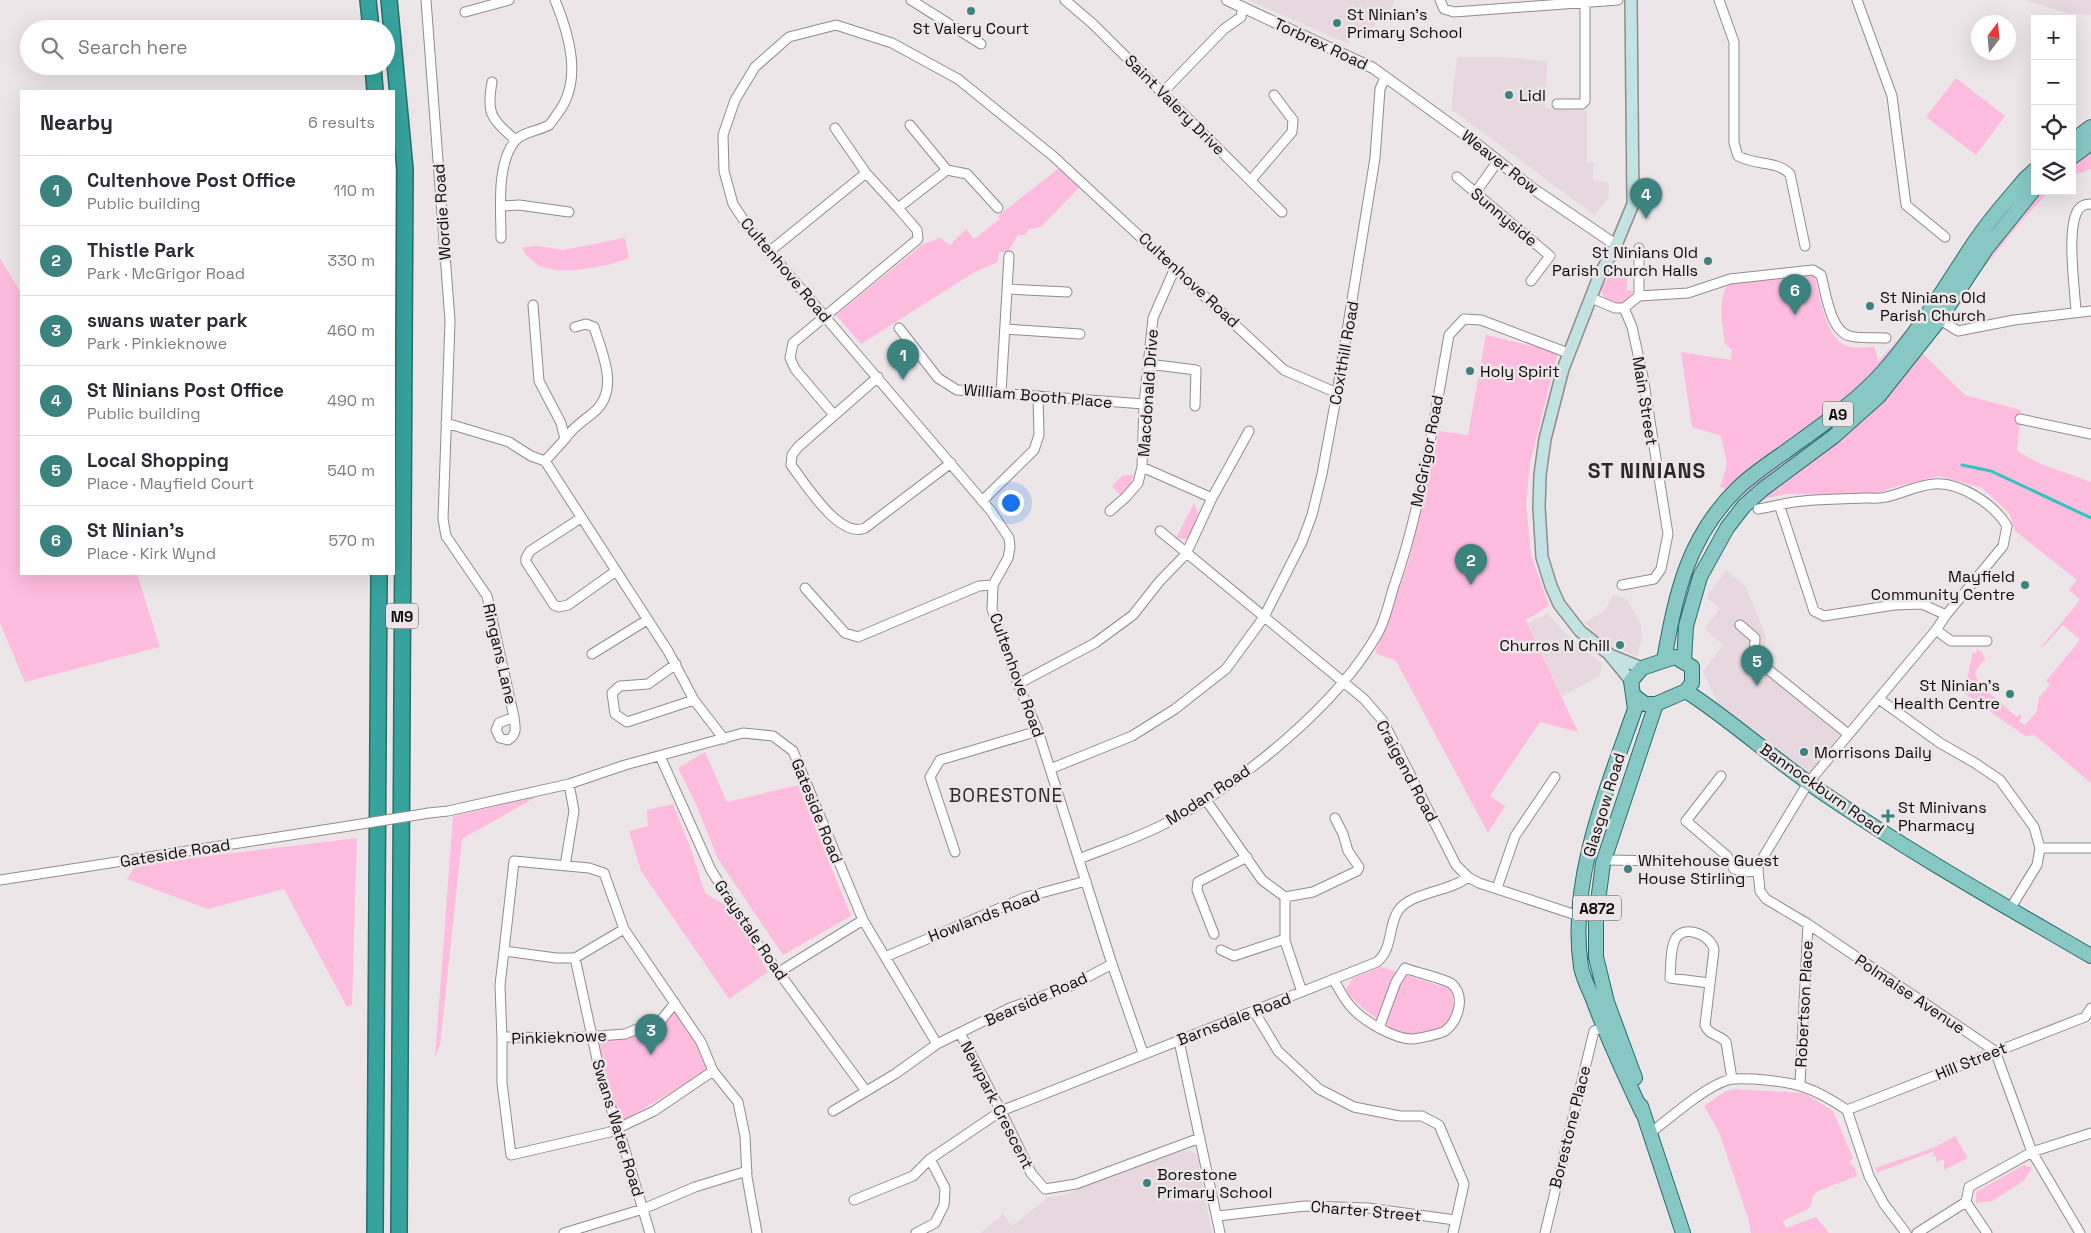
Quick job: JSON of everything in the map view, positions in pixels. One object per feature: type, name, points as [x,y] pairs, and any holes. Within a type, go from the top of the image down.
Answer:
[{"type":"highway","points":[[368,0],[369,20]]},
{"type":"highway","name":"M9","points":[[389,0],[391,20]]},
{"type":"highway","name":"M9","points":[[395,63],[405,169],[400,1233]]},
{"type":"highway","points":[[374,75],[375,90]]},
{"type":"highway","name":"M9","points":[[375,1233],[379,575]]},
{"type":"main road","points":[[1631,0],[1633,204],[1616,245],[1600,274],[1568,352],[1545,439],[1540,475],[1539,506],[1542,557],[1559,604],[1580,631],[1609,654],[1642,668],[1675,657],[1688,664]]},
{"type":"main road","points":[[2076,138],[2091,127]]},
{"type":"main road","points":[[2076,154],[2091,143]]},
{"type":"main road","name":"A9","points":[[1664,660],[1671,622],[1685,568],[1695,545],[1711,519],[1737,488],[1839,414],[1868,388],[1934,316],[1975,241],[2031,174]]},
{"type":"main road","name":"A9","points":[[1686,690],[1692,683],[1688,664],[1686,626],[1700,577],[1728,528],[1744,506],[1763,489],[1833,437],[1879,396],[1934,316],[2031,193]]},
{"type":"main road","points":[[1609,654],[1645,704],[1656,704],[1686,690]]},
{"type":"main road","name":"Bannockburn Road","points":[[1688,664],[1711,707]]},
{"type":"main road","points":[[1632,688],[1642,668]]},
{"type":"main road","name":"Glasgow Road","points":[[1632,688],[1635,710],[1596,824],[1588,858],[1579,916],[1581,968],[1603,1027],[1643,1114]]},
{"type":"main road","name":"Bannockburn Road","points":[[1686,690],[1711,707],[1808,783],[1908,850],[2091,956]]},
{"type":"main road","name":"Glasgow Road","points":[[1656,704],[1604,860],[1596,917],[1596,957],[1607,1002],[1635,1077],[1649,1134],[1683,1233]]},
{"type":"street","name":"Wordie Road","points":[[426,0],[450,322],[446,423]]},
{"type":"street","points":[[465,12],[509,0]]},
{"type":"street","points":[[501,238],[503,163],[515,140],[550,124],[564,105],[570,88],[572,55],[565,24],[555,0]]},
{"type":"street","points":[[911,0],[981,44]]},
{"type":"street","name":"Saint Valery Drive","points":[[1065,0],[1093,24],[1163,92],[1282,212]]},
{"type":"street","name":"Torbrex Road","points":[[1227,0],[1373,68],[1385,78]]},
{"type":"street","points":[[1442,4],[1454,12],[1618,0]]},
{"type":"street","points":[[1719,0],[1734,42],[1734,143],[1738,156],[1748,162],[1783,168],[1790,174],[1805,246]]},
{"type":"street","points":[[1857,0],[1892,96],[1906,205],[1945,237]]},
{"type":"street","points":[[1557,104],[1582,104],[1585,101],[1585,2]]},
{"type":"street","points":[[1163,92],[1224,29],[1241,17],[1243,7]]},
{"type":"street","name":"Cultenhove Road","points":[[1143,1053],[1112,964],[1038,731],[1018,684],[992,609],[993,585],[1008,558],[1009,538],[951,463],[749,228],[733,204],[724,171],[723,135],[735,100],[755,67],[790,37],[836,25],[892,43],[958,79],[1053,156],[1284,370],[1338,393]]},
{"type":"street","name":"Weaver Row","points":[[1385,78],[1400,86],[1552,202],[1616,245]]},
{"type":"street","name":"Coxithill Road","points":[[1050,769],[1132,736],[1175,709],[1226,669],[1264,617],[1302,542],[1312,515],[1322,474],[1338,393],[1375,158],[1380,89],[1385,78]]},
{"type":"street","points":[[492,82],[489,99],[493,118],[515,140]]},
{"type":"street","points":[[1251,180],[1292,132],[1293,120],[1274,95]]},
{"type":"street","points":[[910,125],[947,170],[967,174],[998,208]]},
{"type":"street","points":[[834,415],[795,369],[790,358],[793,343],[918,239],[917,230],[866,173],[835,128]]},
{"type":"street","points":[[1475,192],[1498,161]]},
{"type":"street","points":[[898,208],[947,170]]},
{"type":"street","points":[[770,251],[866,173]]},
{"type":"street","name":"Sunnyside","points":[[1457,177],[1550,256],[1531,281]]},
{"type":"street","points":[[2076,312],[2072,228],[2078,210],[2084,204],[2091,204]]},
{"type":"street","points":[[502,206],[519,205],[569,212]]},
{"type":"street","points":[[1639,248],[1639,296]]},
{"type":"street","points":[[1001,393],[1009,256]]},
{"type":"street","name":"Macdonald Drive","points":[[1110,511],[1138,483],[1142,467],[1144,404],[1153,318],[1175,268]]},
{"type":"street","points":[[1591,298],[1615,308],[1624,308],[1639,296],[1688,293],[1730,279],[1813,270],[1821,275],[1835,326],[1838,329],[1850,336],[1886,338]]},
{"type":"street","points":[[1007,289],[1067,292]]},
{"type":"street","points":[[533,305],[539,381],[562,423],[565,439]]},
{"type":"street","name":"Main Street","points":[[1622,585],[1654,579],[1661,569],[1668,534],[1643,377],[1632,327],[1624,308]]},
{"type":"street","points":[[1934,316],[1958,331],[2014,320],[2091,311]]},
{"type":"street","name":"McGrigor Road","points":[[1344,684],[1379,632],[1401,566],[1426,468],[1449,335],[1464,319],[1480,320],[1568,352]]},
{"type":"street","points":[[545,460],[573,428],[603,403],[609,386],[606,364],[594,327],[586,324],[575,327]]},
{"type":"street","name":"William Booth Place","points":[[899,328],[938,378],[957,390],[1144,404]]},
{"type":"street","points":[[1005,329],[1080,334]]},
{"type":"street","points":[[1148,364],[1196,370],[1195,406]]},
{"type":"street","points":[[878,377],[798,447],[792,455],[791,465],[819,502],[842,525],[848,529],[859,531],[951,463]]},
{"type":"street","points":[[982,501],[1034,450],[1039,435],[1038,396]]},
{"type":"street","points":[[2020,419],[2091,434]]},
{"type":"street","points":[[446,423],[509,442],[531,456],[545,460],[676,664],[694,700],[724,738]]},
{"type":"street","name":"Ringans Lane","points":[[446,423],[443,519],[446,536],[487,596],[514,717]]},
{"type":"street","points":[[1018,684],[1095,643],[1133,615],[1159,582],[1186,554],[1212,498],[1249,430]]},
{"type":"street","points":[[1142,467],[1212,498]]},
{"type":"street","points":[[1721,776],[1686,821],[1727,856],[1734,869],[1744,872],[1758,871],[1759,864],[1808,783],[1936,630],[1946,615],[2003,546],[2007,526],[2001,515],[1980,500],[1957,487],[1934,484],[1906,490],[1886,498],[1803,501],[1785,503],[1780,507],[1758,509]]},
{"type":"street","points":[[1780,507],[1814,610],[1824,616],[1894,605],[1922,604],[1946,615]]},
{"type":"street","points":[[581,518],[530,550],[526,558],[526,562],[554,605],[563,607],[568,605],[616,571]]},
{"type":"street","name":"Craigend Road","points":[[1160,531],[1364,700],[1382,721],[1456,865],[1468,877]]},
{"type":"street","points":[[805,588],[845,633],[858,637],[979,586],[993,585]]},
{"type":"street","points":[[592,654],[647,620]]},
{"type":"street","points":[[1740,625],[1755,638],[1754,658],[1848,734]]},
{"type":"street","points":[[1936,630],[1951,641],[1987,641]]},
{"type":"street","points":[[676,664],[648,684],[620,686],[612,693],[615,714],[627,722],[694,700]]},
{"type":"street","name":"Modan Road","points":[[1079,859],[1168,822],[1206,800],[1236,780],[1295,730],[1344,684]]},
{"type":"street","points":[[1879,699],[1940,743],[1976,763],[2000,780],[2034,827],[2040,848],[2037,865],[2010,909]]},
{"type":"street","points":[[955,852],[930,777],[940,760],[1038,731]]},
{"type":"street","name":"Gateside Road","points":[[0,880],[430,813],[448,812],[569,784],[625,765],[744,733],[773,736],[792,751],[863,920],[937,1044]]},
{"type":"street","name":"Graystale Road","points":[[660,756],[711,870],[754,938],[866,1091]]},
{"type":"street","points":[[1497,888],[1515,836],[1555,777]]},
{"type":"street","points":[[565,866],[574,811],[569,784]]},
{"type":"street","points":[[1206,800],[1262,880],[1285,897],[1313,892],[1358,871],[1359,867],[1348,851],[1343,834],[1335,818]]},
{"type":"street","points":[[2040,848],[2091,848]]},
{"type":"street","points":[[1214,934],[1197,890],[1198,882],[1247,857]]},
{"type":"street","points":[[1604,860],[1673,861]]},
{"type":"street","points":[[502,1039],[500,985],[514,861],[589,868],[604,874],[624,929],[701,1042],[713,1071],[738,1102],[745,1136],[747,1171],[757,1233]]},
{"type":"street","name":"Polmaise Avenue","points":[[1758,871],[1760,891],[1766,898],[1808,924],[1995,1051]]},
{"type":"street","points":[[1468,877],[1479,883],[1579,916],[1596,917]]},
{"type":"street","name":"Barnsdale Road","points":[[854,1200],[913,1176],[930,1159],[1002,1111],[1143,1053],[1179,1041],[1377,962],[1388,946],[1398,911],[1410,901],[1454,886],[1468,877]]},
{"type":"street","name":"Howlands Road","points":[[885,957],[1026,897],[1086,881]]},
{"type":"street","points":[[1285,897],[1286,939],[1302,992]]},
{"type":"street","points":[[779,972],[863,920]]},
{"type":"street","name":"Robertson Place","points":[[1800,1084],[1808,924]]},
{"type":"street","points":[[504,951],[556,958],[575,958],[624,929]]},
{"type":"street","points":[[1710,983],[1670,978],[1674,943],[1681,934],[1687,932],[1702,935],[1712,943],[1714,950],[1705,1025],[1710,1034],[1726,1042],[1732,1079]]},
{"type":"street","points":[[1221,950],[1234,956],[1286,939]]},
{"type":"street","name":"Swans Water Road","points":[[575,958],[603,1087],[618,1127],[650,1233]]},
{"type":"street","name":"Bearside Road","points":[[832,1111],[937,1044],[1010,1008],[1073,985],[1112,964]]},
{"type":"street","points":[[1333,979],[1351,1008],[1379,1028],[1385,1032],[1411,1039],[1444,1032],[1454,1021],[1460,1006],[1458,993],[1451,984],[1405,968],[1396,982],[1379,1028]]},
{"type":"street","points":[[1603,1027],[1607,1002]]},
{"type":"street","name":"Pinkieknowe","points":[[675,1004],[662,1018],[625,1034],[506,1037],[502,1039],[502,1083],[511,1155],[610,1132],[654,1110],[713,1071]]},
{"type":"street","name":"Hill Street","points":[[1847,1110],[2085,1017],[2091,1008]]},
{"type":"street","points":[[1254,1011],[1278,1051],[1319,1089],[1354,1106],[1400,1116],[1422,1116],[1439,1125],[1464,1184],[1453,1233]]},
{"type":"street","name":"Borestone Place","points":[[1545,1233],[1594,1031],[1603,1027]]},
{"type":"street","name":"Newpark Crescent","points":[[960,1033],[1002,1111],[1031,1173],[1045,1189],[1076,1184],[1200,1138]]},
{"type":"street","points":[[1179,1041],[1218,1216],[1220,1233]]},
{"type":"street","points":[[1995,1051],[2032,1152],[2080,1233]]},
{"type":"street","points":[[1649,1134],[1712,1087],[1732,1079],[1800,1084],[1847,1110],[1869,1176],[1884,1204],[1906,1233]]},
{"type":"street","points":[[1987,1233],[1966,1202],[1969,1187],[2032,1152],[2091,1133]]},
{"type":"street","points":[[916,1233],[935,1223],[944,1206],[945,1188],[930,1159]]},
{"type":"street","points":[[564,1233],[643,1209],[695,1187],[747,1171]]},
{"type":"street","points":[[1917,1233],[1966,1202]]},
{"type":"street","name":"Charter Street","points":[[1218,1216],[1306,1206],[1368,1208],[1456,1220]]},
{"type":"shaded area","name":"St Ninian's Primary School","points":[[1248,0],[1395,0],[1391,8],[1391,15],[1374,19],[1375,27],[1358,30],[1351,35],[1348,44]]},
{"type":"shaded area","points":[[2025,0],[2091,0],[2091,15],[2070,14]]},
{"type":"shaded area","points":[[1457,57],[1503,57],[1547,61],[1545,108],[1587,111],[1587,162],[1594,163],[1593,180],[1609,183],[1608,199],[1594,215],[1451,109]]},
{"type":"shaded area","points":[[1956,78],[2005,116],[1976,155],[1926,117]]},
{"type":"shaded area","points":[[2091,148],[2091,169],[2076,175],[2076,158]]},
{"type":"shaded area","points":[[1059,168],[1080,187],[1041,227],[1029,229],[1025,235],[1018,235],[1008,252],[999,252],[998,262],[973,273],[861,344],[836,315],[923,244],[940,238],[950,245],[966,229],[974,239],[1000,219],[998,216]]},
{"type":"shaded area","points":[[2037,195],[2045,195],[1982,270],[1994,250]]},
{"type":"shaded area","points":[[625,238],[629,258],[584,269],[560,270],[539,266],[524,253],[523,247],[539,246],[563,250]]},
{"type":"shaded area","points":[[0,258],[20,291],[20,575],[137,575],[160,647],[25,682],[0,623]]},
{"type":"shaded area","points":[[1627,269],[1627,290],[1634,291],[1624,303],[1619,305],[1604,296],[1603,286],[1612,276]]},
{"type":"shaded area","points":[[1812,276],[1815,278],[1829,326],[1840,342],[1853,347],[1875,347],[1878,362],[1905,331],[1923,354],[1965,395],[2021,410],[2017,451],[2041,464],[2091,482],[2091,783],[2033,734],[2025,736],[1964,693],[1973,652],[1976,654],[1977,649],[1982,652],[1985,659],[1975,672],[1979,684],[1989,686],[1986,690],[2017,717],[2020,714],[2022,717],[2019,721],[2025,725],[2037,711],[2039,697],[2050,685],[2046,681],[2080,640],[2063,625],[2041,647],[2080,600],[2069,590],[2077,580],[2015,531],[2009,513],[1982,488],[1939,476],[1894,487],[1875,494],[1787,494],[1757,500],[1720,487],[1727,464],[1721,436],[1692,427],[1681,352],[1731,360],[1732,350],[1725,344],[1722,314],[1722,299],[1727,285],[1734,282]]},
{"type":"shaded area","points":[[1486,335],[1558,352],[1530,463],[1526,504],[1531,554],[1549,606],[1526,620],[1578,732],[1540,722],[1490,796],[1505,806],[1488,833],[1396,661],[1375,653],[1408,564],[1439,431],[1468,435]]},
{"type":"shaded area","points":[[1123,475],[1133,475],[1129,488],[1121,496],[1112,486]]},
{"type":"shaded area","points":[[1194,503],[1200,518],[1189,540],[1176,538]]},
{"type":"shaded area","points":[[1726,570],[1746,587],[1765,634],[1766,660],[1847,725],[1808,777],[1719,706],[1703,671],[1723,645],[1704,629],[1720,608],[1706,597]]},
{"type":"shaded area","points":[[1613,595],[1627,599],[1641,624],[1642,636],[1637,657],[1613,646],[1593,632],[1585,623],[1606,609]]},
{"type":"shaded area","points":[[1548,613],[1565,633],[1602,664],[1600,676],[1562,696],[1528,623]]},
{"type":"shaded area","points":[[705,752],[727,802],[798,785],[851,916],[783,955],[718,859],[696,804],[678,768]]},
{"type":"shaded area","points":[[536,797],[462,839],[440,1045],[435,1057],[453,816]]},
{"type":"shaded area","points":[[673,804],[692,852],[705,893],[730,908],[768,972],[729,999],[641,871],[629,831],[648,826],[647,810]]},
{"type":"shaded area","points":[[357,838],[352,1005],[347,1007],[284,889],[208,909],[127,879],[136,865]]},
{"type":"shaded area","points":[[1381,967],[1450,989],[1453,1010],[1444,1025],[1426,1033],[1404,1033],[1388,1026],[1354,1000],[1346,989],[1353,978]]},
{"type":"shaded area","points":[[676,1009],[696,1039],[709,1070],[619,1123],[604,1081],[595,1039],[625,1037]]},
{"type":"shaded area","points":[[1734,1089],[1804,1093],[1833,1111],[1853,1158],[1849,1163],[1854,1166],[1857,1176],[1818,1191],[1813,1196],[1808,1209],[1783,1221],[1786,1228],[1816,1217],[1829,1233],[1751,1233],[1748,1218],[1719,1132],[1704,1106],[1724,1092]]},
{"type":"shaded area","points":[[1955,1136],[1968,1158],[1944,1170],[1944,1159],[1936,1162],[1936,1156],[1933,1156],[1934,1151],[1878,1174],[1875,1168],[1927,1150]]},
{"type":"shaded area","name":"Borestone Primary School","points":[[1182,1151],[1191,1151],[1197,1155],[1212,1233],[981,1233],[1003,1214],[1012,1226],[1049,1197],[1062,1196],[1120,1171]]},
{"type":"shaded area","points":[[2024,1165],[2032,1168],[2024,1181],[1992,1201],[1976,1203],[1976,1192]]},
{"type":"waterway","points":[[1962,465],[1991,471],[2091,518]]},
{"type":"place","name":"St Valery Court","points":[[971,11]]},
{"type":"place","name":"St Ninian's Primary School","points":[[1337,23]]},
{"type":"place","name":"Lidl","points":[[1509,95]]},
{"type":"place","name":"St Ninians Post Office","points":[[1646,219]]},
{"type":"place","name":"St Ninians Old Parish Church Halls","points":[[1708,261]]},
{"type":"place","name":"St Ninians Old Parish Church","points":[[1870,306]]},
{"type":"place","name":"St Ninian's","points":[[1795,315]]},
{"type":"place","name":"Holy Spirit","points":[[1470,371]]},
{"type":"place","name":"Cultenhove Post Office","points":[[903,380]]},
{"type":"place","name":"Thistle Park","points":[[1471,585]]},
{"type":"place","name":"Mayfield Community Centre","points":[[2025,585]]},
{"type":"place","name":"Churros N Chill","points":[[1620,645]]},
{"type":"place","name":"Local Shopping","points":[[1757,686]]},
{"type":"place","name":"St Ninian's Health Centre","points":[[2010,694]]},
{"type":"place","name":"Morrisons Daily","points":[[1804,752]]},
{"type":"place","name":"St Minivans Pharmacy","points":[[1888,816]]},
{"type":"place","name":"Whitehouse Guest House Stirling","points":[[1628,869]]},
{"type":"place","name":"swans water park","points":[[651,1055]]},
{"type":"place","name":"Borestone Primary School","points":[[1147,1183]]},
{"type":"district","name":"ST NINIANS","points":[[1647,470]]},
{"type":"district","name":"BORESTONE","points":[[1006,795]]}]
